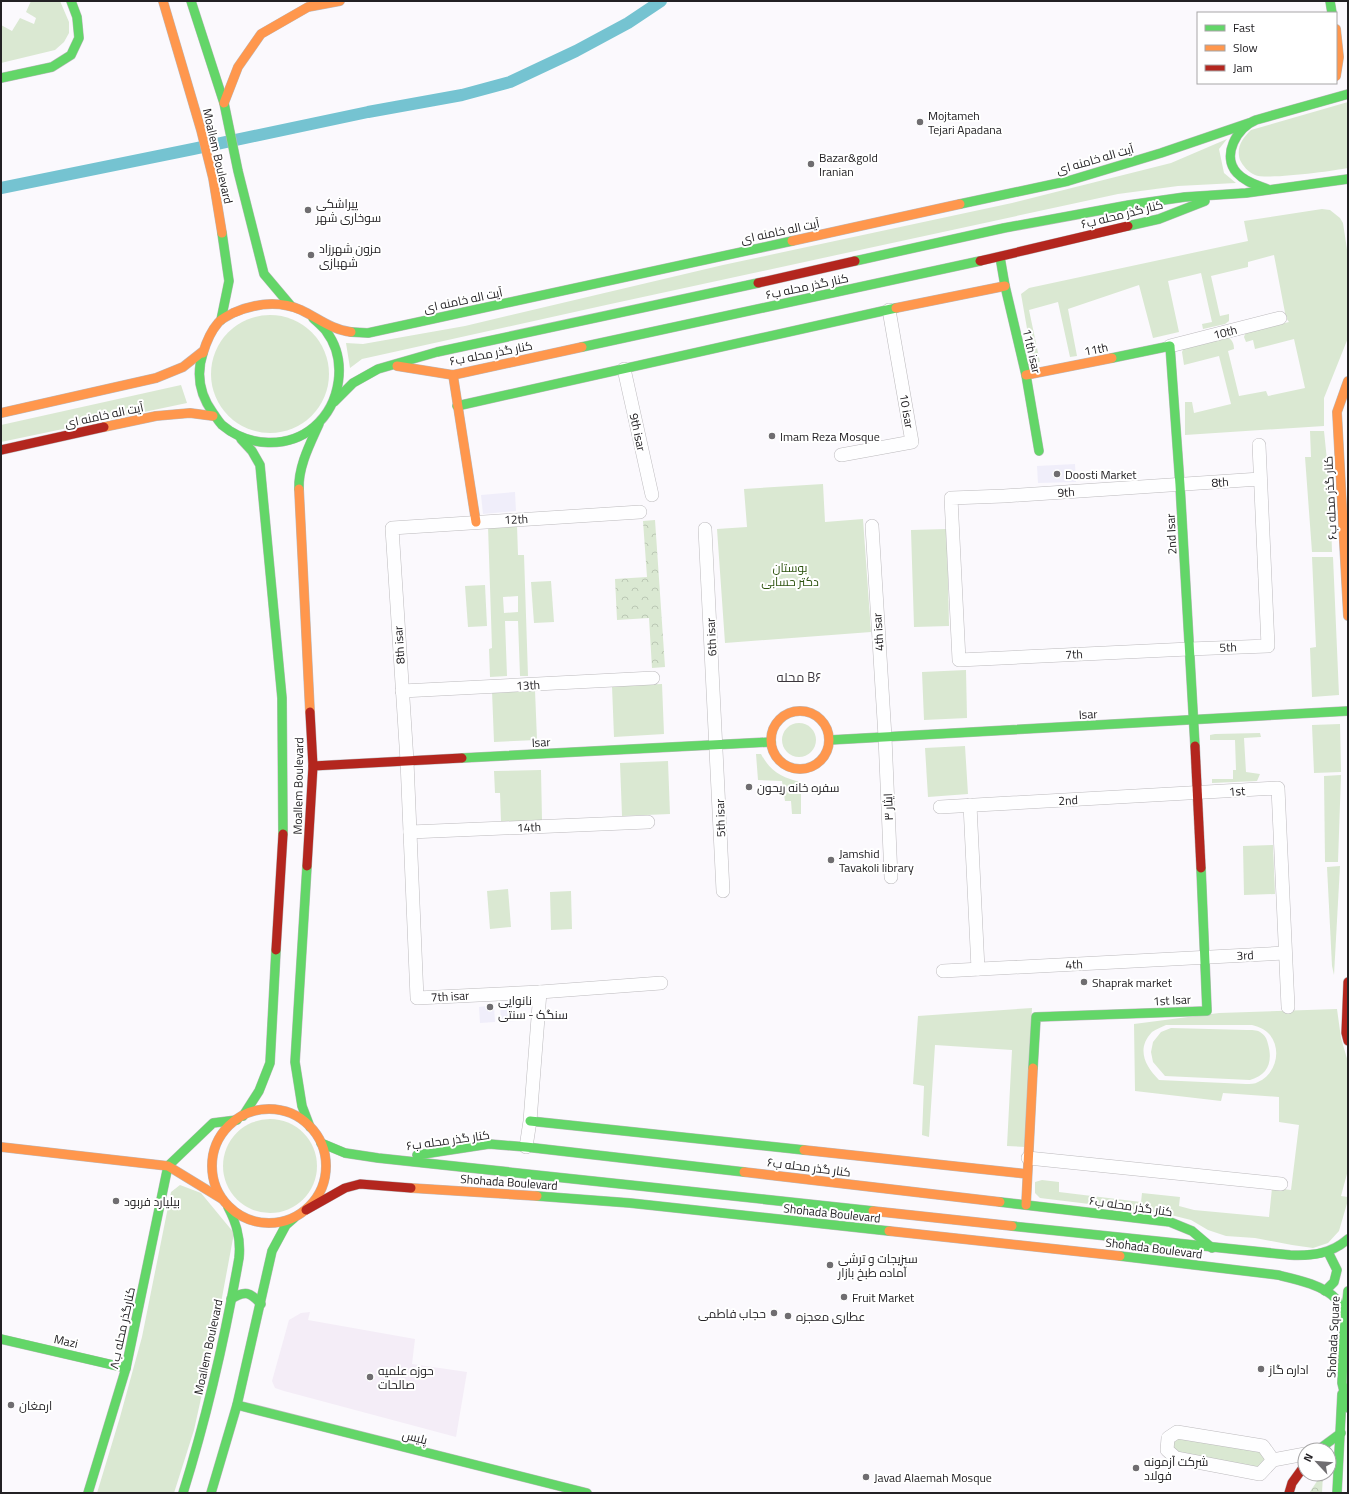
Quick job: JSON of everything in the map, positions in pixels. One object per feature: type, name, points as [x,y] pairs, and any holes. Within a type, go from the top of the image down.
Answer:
[{"type":"main road","points":[[1,78],[52,67],[71,55],[80,38],[78,17],[71,1]]},
{"type":"main road","name":"Moallem Boulevard","points":[[163,1],[201,130],[213,178],[229,281],[221,320]]},
{"type":"main road","name":"Moallem Boulevard","points":[[191,1],[224,103],[238,170],[264,274],[291,306]]},
{"type":"main road","points":[[294,1],[308,7]]},
{"type":"main road","points":[[224,103],[238,67],[261,34],[308,7],[340,1]]},
{"type":"main road","points":[[1330,1],[1332,12]]},
{"type":"main road","points":[[1337,38],[1339,57],[1337,70]]},
{"type":"main road","points":[[1314,103],[1330,88]]},
{"type":"main road","name":"آیت اله خامنه ای","points":[[313,318],[341,330],[368,333],[424,321],[1068,181],[1162,153],[1249,123],[1348,94]]},
{"type":"main road","points":[[1249,123],[1238,133],[1232,144],[1230,158],[1234,170],[1241,178],[1268,190]]},
{"type":"main road","points":[[334,402],[353,383],[378,369],[437,352],[1004,228],[1185,196],[1268,190],[1348,179]]},
{"type":"main road","points":[[1313,184],[1343,190]]},
{"type":"main road","name":"کنار گذر محله ب۶","points":[[390,365],[453,375],[1000,257],[1159,219],[1224,194]]},
{"type":"main road","name":"11th isar","points":[[1000,257],[1005,286],[1026,376],[1039,451]]},
{"type":"main road","points":[[457,406],[889,310],[1005,286]]},
{"type":"main road","points":[[269,302],[303,310],[313,318],[329,335],[338,356],[340,379],[334,402],[328,413],[320,423],[302,436],[282,443],[261,444],[241,438],[225,429],[213,416],[202,396],[198,374],[202,352],[211,333],[221,320],[246,306],[269,302]]},
{"type":"main road","name":"11th","points":[[1026,376],[1170,346]]},
{"type":"main road","name":"2nd Isar","points":[[1170,346],[1194,720]]},
{"type":"main road","name":"آیت اله خامنه ای","points":[[1,413],[156,378],[183,367],[202,352]]},
{"type":"main road","points":[[453,375],[476,522]]},
{"type":"main road","name":"کنار گذر محله ب۶","points":[[1348,381],[1337,412],[1348,616]]},
{"type":"main road","name":"آیت اله خامنه ای","points":[[1,450],[156,416],[190,413],[213,416]]},
{"type":"main road","name":"Moallem Boulevard","points":[[310,1127],[302,1106],[291,1064],[313,766],[299,482],[306,457],[320,423]]},
{"type":"main road","name":"Moallem Boulevard","points":[[240,1118],[252,1104],[274,1064],[282,828],[282,698],[260,465],[252,451],[241,438]]},
{"type":"main road","points":[[799,711],[813,714],[824,722],[830,740],[828,750],[823,759],[816,765],[807,769],[798,770],[790,768],[779,761],[772,750],[771,742],[772,732],[782,717],[790,712],[799,711]]},
{"type":"main road","name":"Isar","points":[[830,740],[1348,712]]},
{"type":"main road","name":"1st Isar","points":[[1026,1205],[1036,1017],[1207,1011],[1194,720]]},
{"type":"main road","name":"Isar","points":[[313,766],[771,742]]},
{"type":"main road","points":[[1348,982],[1346,1033],[1348,1041]]},
{"type":"main road","points":[[168,1166],[213,1123],[240,1118],[257,1111],[271,1109],[286,1112],[299,1118],[310,1127],[321,1143],[325,1157],[326,1172],[316,1199],[306,1210],[286,1225],[272,1251],[237,1405],[211,1493]]},
{"type":"main road","points":[[225,1202],[214,1183],[212,1165],[215,1148],[224,1132],[240,1118]]},
{"type":"main road","points":[[530,1121],[1027,1174]]},
{"type":"main road","name":"Shohada Boulevard","points":[[321,1143],[345,1153],[378,1161],[395,1160],[1212,1248],[1308,1256],[1328,1252],[1348,1239]]},
{"type":"main road","name":"کنار گذر محله ب۶","points":[[395,1160],[422,1154],[489,1144],[526,1147],[1170,1222],[1192,1231],[1212,1248]]},
{"type":"main road","points":[[1,1147],[168,1166],[225,1202],[239,1215],[252,1221],[266,1223],[280,1222],[294,1218]]},
{"type":"main road","name":"کنارگذر محله ب۸","points":[[88,1493],[126,1368],[168,1166]]},
{"type":"main road","name":"Shohada Boulevard","points":[[306,1210],[345,1188],[375,1182],[630,1203],[1148,1259],[1278,1275],[1302,1281],[1326,1291],[1336,1299],[1346,1316]]},
{"type":"main road","points":[[779,1220],[781,1201]]},
{"type":"main road","name":"Moallem Boulevard","points":[[183,1493],[215,1377],[231,1299],[240,1243],[238,1226],[225,1202]]},
{"type":"main road","points":[[1326,1291],[1334,1282],[1337,1270],[1328,1252]]},
{"type":"main road","name":"Shohada Square","points":[[1348,1291],[1342,1383],[1348,1408]]},
{"type":"main road","points":[[231,1299],[239,1293],[245,1292],[254,1296],[261,1304]]},
{"type":"main road","name":"Mazi","points":[[1,1339],[126,1368]]},
{"type":"main road","points":[[1337,1493],[1341,1433],[1342,1383]]},
{"type":"main road","name":"پلیس","points":[[237,1405],[587,1493]]},
{"type":"main road","points":[[1329,1442],[1341,1433]]},
{"type":"main road","points":[[1291,1488],[1297,1478]]},
{"type":"street","name":"10 isar","points":[[841,455],[912,442],[889,310]]},
{"type":"street","name":"10th","points":[[1170,346],[1280,318]]},
{"type":"street","name":"9th isar","points":[[624,369],[652,495]]},
{"type":"street","points":[[1259,445],[1260,479]]},
{"type":"street","name":"8th","points":[[1180,485],[1260,479]]},
{"type":"street","name":"5th","points":[[1189,649],[1268,646],[1260,479]]},
{"type":"street","name":"9th","points":[[958,660],[951,498],[1180,485]]},
{"type":"street","name":"12th","points":[[392,528],[640,512]]},
{"type":"street","name":"4th isar","points":[[872,526],[885,737]]},
{"type":"street","name":"8th isar","points":[[392,528],[407,761]]},
{"type":"street","name":"6th isar","points":[[705,529],[717,745]]},
{"type":"street","name":"7th","points":[[958,660],[1189,649]]},
{"type":"street","name":"13th","points":[[402,691],[653,678]]},
{"type":"street","name":"ایثار ۳","points":[[885,737],[891,877]]},
{"type":"street","name":"5th isar","points":[[717,745],[723,891]]},
{"type":"street","name":"7th isar","points":[[407,761],[417,998],[540,992]]},
{"type":"street","name":"1st","points":[[1197,794],[1278,788],[1285,953]]},
{"type":"street","name":"2nd","points":[[940,807],[1197,794]]},
{"type":"street","points":[[970,805],[978,969]]},
{"type":"street","name":"14th","points":[[410,832],[648,822]]},
{"type":"street","points":[[1285,953],[1288,1007]]},
{"type":"street","name":"3rd","points":[[1204,957],[1285,953]]},
{"type":"street","name":"4th","points":[[943,971],[1204,957]]},
{"type":"street","points":[[526,1147],[530,1121],[540,992],[661,983]]},
{"type":"street","points":[[1028,1158],[1281,1184]]},
{"type":"street","points":[[1273,1460],[1263,1446],[1176,1432],[1168,1438],[1167,1450],[1176,1458],[1260,1474],[1273,1460],[1297,1456]]},
{"type":"street","points":[[1287,1459],[1291,1488]]},
{"type":"shaded area","name":"Doosti Market","points":[[1075,464],[1076,482],[1038,483],[1037,466]]},
{"type":"shaded area","points":[[515,492],[516,511],[483,514],[481,495]]},
{"type":"shaded area","points":[[515,1003],[517,1021],[501,1022],[500,1004]]},
{"type":"shaded area","points":[[494,1005],[495,1022],[480,1023],[479,1007]]},
{"type":"shaded area","name":"حوزه علمیه صالحات","points":[[310,1312],[308,1320],[415,1339],[412,1364],[467,1372],[456,1437],[275,1388],[272,1381],[289,1320],[301,1313]]},
{"type":"green space","points":[[31,1],[60,1],[69,22],[69,33],[64,42],[55,50],[1,63],[1,25],[12,31],[20,18],[34,24],[36,18],[26,12]]},
{"type":"green space","points":[[1348,102],[1348,168],[1300,174],[1262,176],[1255,175],[1250,172],[1241,162],[1239,147],[1251,130]]},
{"type":"green space","points":[[1227,139],[1219,149],[1224,173],[1236,183],[1178,186],[1118,194],[362,359],[350,368],[346,343],[363,344],[465,326],[723,265],[1012,203],[1171,163]]},
{"type":"green space","points":[[1322,209],[1330,210],[1340,218],[1343,223],[1348,256],[1348,338],[1324,398],[1324,426],[1185,435],[1185,402],[1192,402],[1194,413],[1231,404],[1219,356],[1184,365],[1182,352],[1184,347],[1227,336],[1229,337],[1234,345],[1234,349],[1228,351],[1239,396],[1266,391],[1268,396],[1305,388],[1294,339],[1255,349],[1253,340],[1246,342],[1244,337],[1249,331],[1289,322],[1286,318],[1274,255],[1248,262],[1248,267],[1211,276],[1220,316],[1229,314],[1229,321],[1225,324],[1203,329],[1202,324],[1212,322],[1201,273],[1168,281],[1179,332],[1153,338],[1139,285],[1068,309],[1077,356],[1070,357],[1058,302],[1029,310],[1040,362],[1033,363],[1021,294],[1029,288],[1248,241],[1244,221]]},
{"type":"green space","points":[[270,315],[293,319],[312,332],[325,351],[329,374],[325,397],[312,416],[293,429],[270,433],[247,429],[228,416],[215,397],[211,374],[215,351],[228,332],[247,319]]},
{"type":"green space","points":[[181,385],[187,403],[1,442],[1,425]]},
{"type":"green space","points":[[1310,431],[1324,431],[1330,490],[1332,552],[1312,552],[1305,457],[1311,457]]},
{"type":"green space","name":"بوستان دکتر حسابی","points":[[823,484],[825,522],[863,519],[871,632],[725,643],[717,529],[747,527],[744,489]]},
{"type":"green space","points":[[655,520],[665,667],[652,668],[649,618],[617,620],[615,579],[647,577],[643,521]]},
{"type":"green space","points":[[517,525],[518,555],[524,555],[528,676],[520,676],[518,621],[505,621],[507,676],[490,677],[489,649],[492,648],[488,526]],"holes":[[[518,596],[518,612],[504,613],[503,597]]]},
{"type":"green space","points":[[947,529],[949,626],[914,627],[911,530]]},
{"type":"green space","points":[[1312,557],[1333,557],[1339,695],[1312,697],[1310,648],[1316,647]]},
{"type":"green space","points":[[551,581],[554,622],[534,623],[531,582]]},
{"type":"green space","points":[[485,585],[487,626],[468,627],[465,586]]},
{"type":"green space","points":[[966,670],[967,718],[924,720],[922,672]]},
{"type":"green space","points":[[662,684],[664,734],[614,737],[612,686]]},
{"type":"green space","points":[[535,690],[537,740],[494,742],[492,691]]},
{"type":"green space","points":[[799,723],[811,728],[816,740],[811,752],[799,757],[787,752],[782,740],[787,728]]},
{"type":"green space","points":[[1340,724],[1341,772],[1314,773],[1312,725]]},
{"type":"green space","points":[[1260,733],[1261,737],[1244,738],[1246,772],[1260,774],[1257,781],[1212,783],[1212,779],[1233,779],[1233,770],[1236,770],[1235,740],[1210,740],[1210,735]]},
{"type":"green space","points":[[965,746],[968,794],[928,797],[925,748]]},
{"type":"green space","points":[[756,754],[761,754],[768,765],[777,773],[801,782],[801,814],[792,814],[791,801],[785,801],[782,781],[758,780]]},
{"type":"green space","points":[[668,761],[670,814],[622,816],[620,763]]},
{"type":"green space","points":[[541,770],[542,820],[501,822],[500,793],[495,793],[494,771]]},
{"type":"green space","points":[[1341,775],[1338,862],[1325,862],[1324,776]]},
{"type":"green space","points":[[1273,845],[1275,894],[1244,895],[1243,846]]},
{"type":"green space","points":[[1340,866],[1334,975],[1332,966],[1327,867]]},
{"type":"green space","points":[[508,889],[511,927],[490,929],[487,891]]},
{"type":"green space","points":[[571,891],[572,929],[551,930],[550,892]]},
{"type":"green space","points":[[1032,1008],[1025,1147],[1007,1146],[1012,1050],[935,1045],[929,1137],[922,1135],[924,1086],[913,1084],[918,1016]]},
{"type":"green space","points":[[1337,1009],[1341,1038],[1348,1062],[1348,1170],[1341,1196],[1348,1197],[1348,1200],[1339,1231],[1328,1243],[1313,1248],[1255,1238],[1226,1236],[1208,1230],[1191,1220],[1163,1213],[1040,1198],[1035,1193],[1035,1182],[1042,1180],[1059,1182],[1059,1192],[1141,1202],[1142,1193],[1180,1197],[1179,1206],[1194,1210],[1269,1217],[1272,1188],[1291,1190],[1299,1125],[1279,1122],[1279,1097],[1223,1093],[1221,1101],[1135,1091],[1134,1024],[1219,1013]],"holes":[[[1166,1025],[1252,1025],[1266,1031],[1274,1041],[1276,1048],[1273,1068],[1264,1078],[1255,1083],[1246,1084],[1159,1080],[1146,1063],[1144,1057],[1143,1051],[1147,1038],[1152,1032]]]},
{"type":"green space","points":[[1171,1028],[1259,1031],[1268,1042],[1270,1057],[1268,1067],[1261,1075],[1250,1080],[1165,1076],[1153,1062],[1151,1052],[1153,1042],[1161,1032]]},
{"type":"green space","points":[[270,1119],[288,1123],[303,1133],[313,1148],[317,1166],[313,1184],[303,1199],[288,1209],[270,1213],[252,1209],[237,1199],[227,1184],[223,1166],[227,1148],[237,1133],[252,1123]]},
{"type":"green space","points":[[180,1185],[201,1193],[234,1233],[215,1335],[194,1430],[174,1493],[97,1493],[142,1337],[171,1192]]},
{"type":"green space","points":[[1177,1436],[1256,1448],[1268,1460],[1260,1470],[1173,1454],[1171,1443]]},
{"type":"green space","points":[[1317,1482],[1323,1482],[1322,1493],[1309,1493]]},
{"type":"waterway","points":[[1,188],[368,112],[462,95],[510,82],[576,51],[628,23],[661,1]]},
{"type":"traffic: fast","points":[[1,78],[52,67],[71,55],[79,38],[77,17],[71,1]]},
{"type":"traffic: fast","points":[[191,1],[224,103],[238,171],[264,274],[291,306]]},
{"type":"traffic: fast","points":[[1330,1],[1332,12]]},
{"type":"traffic: fast","points":[[1267,189],[1244,179],[1232,166],[1231,151],[1237,135],[1256,120],[1348,94]]},
{"type":"traffic: fast","points":[[960,204],[1068,181],[1161,153],[1249,123]]},
{"type":"traffic: fast","points":[[855,261],[1004,228],[1129,205],[1185,197],[1246,193],[1348,179]]},
{"type":"traffic: fast","points":[[1128,226],[1159,219],[1205,201]]},
{"type":"traffic: fast","points":[[221,320],[229,281],[222,233]]},
{"type":"traffic: fast","points":[[351,332],[368,333],[792,241]]},
{"type":"traffic: fast","points":[[1000,257],[1005,286],[1026,375],[1039,451]]},
{"type":"traffic: fast","points":[[582,347],[980,261]]},
{"type":"traffic: fast","points":[[334,402],[353,383],[378,369],[437,352],[758,283]]},
{"type":"traffic: fast","points":[[457,406],[896,308]]},
{"type":"traffic: fast","points":[[203,353],[200,369],[200,384],[202,392],[209,406],[222,425],[244,438],[256,441],[280,442],[292,439],[304,434],[314,427],[323,417],[330,406],[338,381],[339,368],[333,343],[326,331],[313,318]]},
{"type":"traffic: fast","points":[[1112,358],[1170,346],[1180,485],[1195,746]]},
{"type":"traffic: fast","points":[[299,489],[300,472],[308,448],[319,424]]},
{"type":"traffic: fast","points":[[241,439],[252,451],[260,465],[282,698],[283,834]]},
{"type":"traffic: fast","points":[[830,740],[1348,711]]},
{"type":"traffic: fast","points":[[462,758],[771,742]]},
{"type":"traffic: fast","points":[[307,866],[295,1062],[302,1106],[310,1127]]},
{"type":"traffic: fast","points":[[1033,1068],[1036,1017],[1207,1011],[1201,868]]},
{"type":"traffic: fast","points":[[243,1116],[259,1091],[270,1063],[276,950]]},
{"type":"traffic: fast","points":[[168,1166],[213,1123],[237,1120]]},
{"type":"traffic: fast","points":[[530,1121],[804,1150]]},
{"type":"traffic: fast","points":[[321,1143],[345,1153],[378,1158],[873,1211]]},
{"type":"traffic: fast","points":[[417,1155],[489,1144],[744,1172]]},
{"type":"traffic: fast","points":[[88,1493],[126,1368],[168,1166]]},
{"type":"traffic: fast","points":[[537,1196],[630,1203],[889,1231]]},
{"type":"traffic: fast","points":[[1000,1202],[1170,1222],[1192,1231],[1212,1248]]},
{"type":"traffic: fast","points":[[183,1493],[215,1377],[239,1258],[238,1232],[228,1207]]},
{"type":"traffic: fast","points":[[211,1493],[237,1405],[272,1251],[286,1225],[294,1218]]},
{"type":"traffic: fast","points":[[1012,1226],[1290,1255],[1321,1253],[1335,1248],[1348,1239]]},
{"type":"traffic: fast","points":[[1325,1291],[1334,1282],[1337,1270],[1328,1252]]},
{"type":"traffic: fast","points":[[1120,1256],[1293,1278],[1317,1286],[1331,1294],[1336,1299],[1346,1316]]},
{"type":"traffic: fast","points":[[1348,1291],[1344,1333],[1342,1383],[1348,1408]]},
{"type":"traffic: fast","points":[[231,1299],[244,1293],[254,1297],[261,1304]]},
{"type":"traffic: fast","points":[[1,1339],[126,1368]]},
{"type":"traffic: fast","points":[[1337,1493],[1342,1394]]},
{"type":"traffic: fast","points":[[237,1405],[587,1493]]},
{"type":"traffic: fast","points":[[1329,1442],[1341,1433]]},
{"type":"traffic: slow","points":[[163,1],[201,130],[213,178],[222,233]]},
{"type":"traffic: slow","points":[[224,103],[238,67],[261,34],[308,7],[340,1]]},
{"type":"traffic: slow","points":[[1337,38],[1339,57],[1337,70]]},
{"type":"traffic: slow","points":[[792,241],[960,204]]},
{"type":"traffic: slow","points":[[896,308],[1005,286]]},
{"type":"traffic: slow","points":[[203,353],[211,333],[221,320],[233,313],[259,305],[275,304],[292,307],[338,329],[351,332]]},
{"type":"traffic: slow","points":[[397,366],[453,375],[582,347]]},
{"type":"traffic: slow","points":[[1,413],[156,378],[183,367],[202,352]]},
{"type":"traffic: slow","points":[[1026,375],[1112,358]]},
{"type":"traffic: slow","points":[[453,375],[476,522]]},
{"type":"traffic: slow","points":[[1348,381],[1337,412],[1348,616]]},
{"type":"traffic: slow","points":[[104,427],[156,416],[190,413],[213,416]]},
{"type":"traffic: slow","points":[[299,489],[310,712]]},
{"type":"traffic: slow","points":[[794,711],[806,711],[821,719],[829,734],[829,740],[829,746],[821,761],[806,769],[794,769],[779,761],[771,746],[771,734],[779,719],[794,711]]},
{"type":"traffic: slow","points":[[1026,1205],[1033,1068]]},
{"type":"traffic: slow","points":[[269,1109],[280,1110],[291,1114],[309,1126],[321,1144],[325,1155],[326,1166],[325,1177],[321,1188],[309,1206],[291,1218],[280,1222],[269,1223],[258,1222],[247,1218],[229,1206],[217,1188],[213,1177],[212,1166],[213,1155],[217,1144],[229,1126],[247,1114],[258,1110],[269,1109]]},
{"type":"traffic: slow","points":[[1,1147],[168,1166],[222,1199]]},
{"type":"traffic: slow","points":[[804,1150],[1027,1174]]},
{"type":"traffic: slow","points":[[744,1172],[1000,1202]]},
{"type":"traffic: slow","points":[[411,1188],[537,1196]]},
{"type":"traffic: slow","points":[[873,1211],[1012,1226]]},
{"type":"traffic: slow","points":[[889,1231],[1120,1256]]},
{"type":"traffic: jam","points":[[980,261],[1128,226]]},
{"type":"traffic: jam","points":[[758,283],[855,261]]},
{"type":"traffic: jam","points":[[1,450],[104,427]]},
{"type":"traffic: jam","points":[[307,866],[313,766],[310,712]]},
{"type":"traffic: jam","points":[[1195,746],[1201,868]]},
{"type":"traffic: jam","points":[[313,766],[462,758]]},
{"type":"traffic: jam","points":[[276,950],[283,834]]},
{"type":"traffic: jam","points":[[1348,982],[1346,1033],[1348,1041]]},
{"type":"traffic: jam","points":[[306,1210],[345,1188],[360,1184],[411,1188]]},
{"type":"traffic: jam","points":[[1289,1493],[1292,1483],[1297,1476]]},
{"type":"place","name":"Mojtameh Tejari Apadana","points":[[920,122]]},
{"type":"place","name":"Bazar&gold Iranian","points":[[811,164]]},
{"type":"place","name":"پیراشکی سوخاری شهر","points":[[308,210]]},
{"type":"place","name":"مزون شهرزاد شهبازی","points":[[311,255]]},
{"type":"place","name":"Imam Reza Mosque","points":[[772,436]]},
{"type":"place","name":"Doosti Market","points":[[1057,474]]},
{"type":"place","name":"سفره خانه ریحون","points":[[749,787]]},
{"type":"place","name":"Jamshid Tavakoli library","points":[[831,860]]},
{"type":"place","name":"Shaprak market","points":[[1084,982]]},
{"type":"place","name":"نانوایی سنگک - سنتی","points":[[490,1007]]},
{"type":"place","name":"بیلیارد فربود","points":[[116,1201]]},
{"type":"place","name":"سبزیجات و ترشی آماده طبخ بازار","points":[[830,1265]]},
{"type":"place","name":"Fruit Market","points":[[844,1297]]},
{"type":"place","name":"حجاب فاطمی","points":[[774,1313]]},
{"type":"place","name":"عطاری معجزه","points":[[788,1316]]},
{"type":"place","name":"اداره گاز","points":[[1261,1369]]},
{"type":"place","name":"حوزه علمیه صالحات","points":[[370,1377]]},
{"type":"place","name":"ارمغان","points":[[11,1405]]},
{"type":"place","name":"شرکت آزمونه فولاد","points":[[1136,1468]]},
{"type":"place","name":"Javad Alaemah Mosque","points":[[866,1477]]},
{"type":"district","name":"محله B۶","points":[[799,677]]}]
